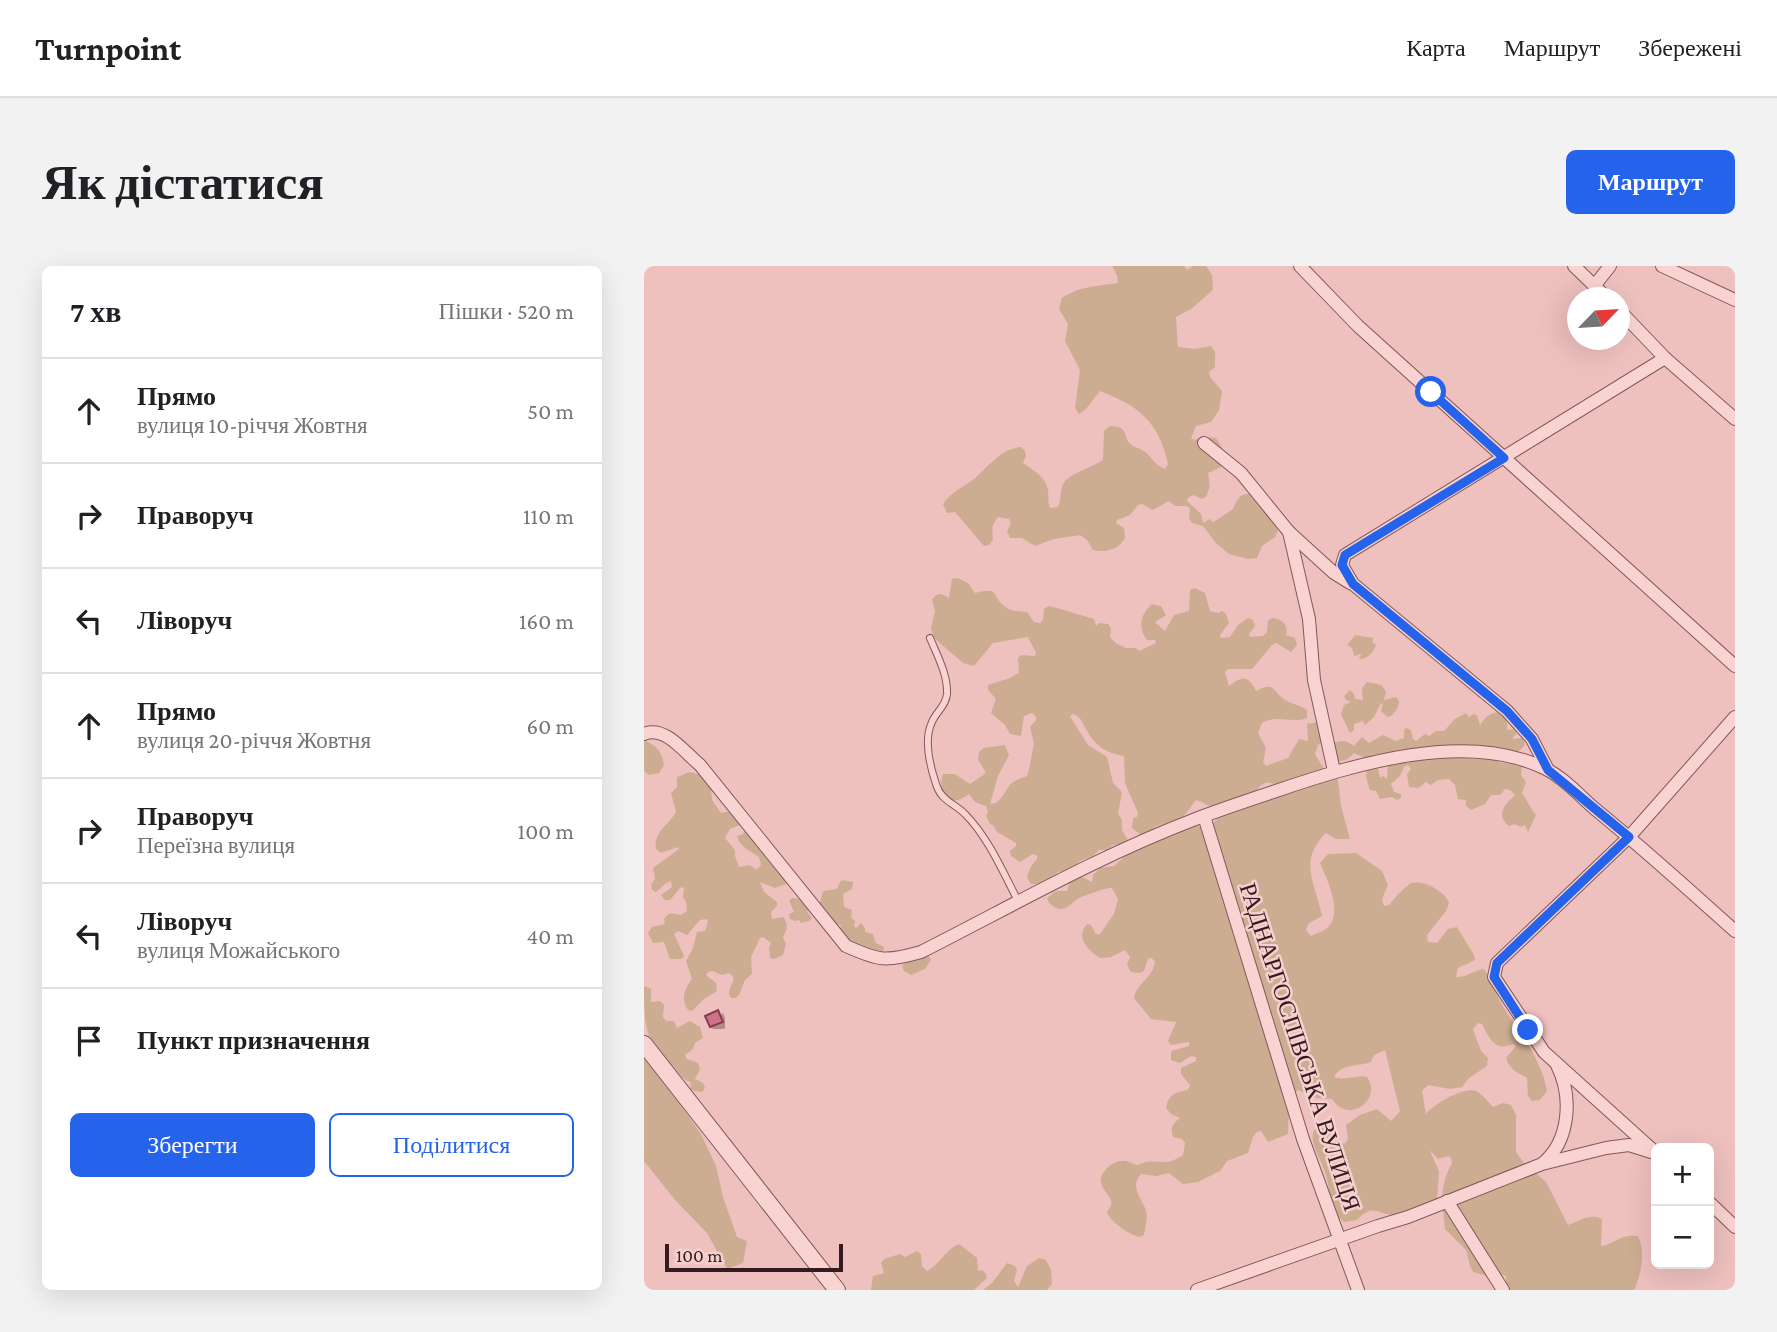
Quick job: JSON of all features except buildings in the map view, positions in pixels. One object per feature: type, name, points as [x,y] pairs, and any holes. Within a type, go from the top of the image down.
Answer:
[{"type":"street","points":[[1300,266],[1358,326],[1735,666]]},
{"type":"street","points":[[1574,266],[1595,285],[1610,266]]},
{"type":"street","points":[[1661,266],[1735,300]]},
{"type":"street","points":[[1630,322],[1665,358],[1735,418]]},
{"type":"street","points":[[1353,584],[1342,565],[1345,555],[1665,358]]},
{"type":"street","points":[[1204,443],[1241,472],[1289,532],[1334,573],[1353,584],[1507,711],[1532,739],[1548,770]]},
{"type":"street","points":[[1289,532],[1309,619],[1314,680],[1334,772]]},
{"type":"street","points":[[1651,1149],[1544,1052],[1494,977],[1497,963],[1629,837],[1735,717]]},
{"type":"street","points":[[644,734],[652,731],[669,736],[700,765],[846,946],[869,956],[891,960],[921,952],[1104,859],[1205,816],[1375,760],[1458,752],[1490,753],[1521,759],[1548,770],[1735,931]]},
{"type":"street","name":"РАДНАРГОСПІВСЬКА ВУЛИЦЯ","points":[[1205,816],[1303,1139],[1358,1290]]},
{"type":"street","points":[[644,1044],[836,1290]]},
{"type":"street","points":[[1542,1164],[1552,1155],[1564,1130],[1565,1093],[1556,1063]]},
{"type":"street","points":[[1197,1290],[1408,1217],[1542,1164],[1605,1147],[1629,1145],[1651,1152]]},
{"type":"street","points":[[1447,1202],[1503,1290]]},
{"type":"street","points":[[1713,1206],[1735,1227]]},
{"type":"lane","points":[[930,638],[944,672],[947,694],[943,706],[931,723],[927,741],[936,784],[944,800],[963,812],[980,833],[1019,902]]},
{"type":"shaded area","points":[[1112,266],[1184,266],[1187,270],[1193,266],[1206,266],[1212,275],[1213,290],[1191,309],[1176,317],[1178,347],[1195,349],[1211,346],[1215,352],[1215,367],[1209,372],[1222,391],[1219,410],[1211,422],[1196,426],[1191,438],[1216,438],[1228,457],[1225,465],[1208,473],[1210,486],[1206,497],[1202,499],[1193,495],[1187,501],[1201,514],[1203,523],[1210,519],[1213,522],[1233,509],[1242,495],[1260,494],[1280,526],[1275,537],[1262,546],[1257,558],[1248,559],[1229,554],[1203,526],[1192,523],[1189,518],[1190,508],[1175,506],[1169,501],[1153,510],[1142,504],[1138,505],[1130,515],[1117,520],[1116,523],[1124,528],[1125,538],[1115,548],[1102,551],[1093,550],[1080,535],[1054,539],[1035,546],[1022,538],[1010,538],[1007,531],[1011,523],[1009,519],[998,517],[992,528],[993,540],[984,546],[955,512],[947,513],[943,504],[950,496],[1001,455],[1021,447],[1026,456],[1023,463],[1047,485],[1050,508],[1058,507],[1062,486],[1066,480],[1103,460],[1104,431],[1110,426],[1124,430],[1129,443],[1144,451],[1165,469],[1168,464],[1164,449],[1153,426],[1126,403],[1100,391],[1079,414],[1075,408],[1080,370],[1065,341],[1068,324],[1059,309],[1062,298],[1075,291],[1118,283]]},
{"type":"shaded area","points":[[958,578],[968,583],[975,593],[992,591],[1007,608],[1027,612],[1034,622],[1040,623],[1043,620],[1044,609],[1049,606],[1094,619],[1096,626],[1099,623],[1108,624],[1111,628],[1110,637],[1117,644],[1139,651],[1156,643],[1155,640],[1147,640],[1142,631],[1143,616],[1148,608],[1152,604],[1161,606],[1166,615],[1155,622],[1165,631],[1174,615],[1189,611],[1190,590],[1195,588],[1205,593],[1210,611],[1222,611],[1226,614],[1229,623],[1220,635],[1221,638],[1230,637],[1238,625],[1248,618],[1253,620],[1255,626],[1249,634],[1250,637],[1263,636],[1267,632],[1268,621],[1272,618],[1279,620],[1286,625],[1286,635],[1295,638],[1297,645],[1291,652],[1276,643],[1252,669],[1228,669],[1225,672],[1229,686],[1245,679],[1251,682],[1256,691],[1271,687],[1285,700],[1307,710],[1307,718],[1273,719],[1262,723],[1258,733],[1266,748],[1263,762],[1266,766],[1288,758],[1299,739],[1308,741],[1307,724],[1319,722],[1328,739],[1318,745],[1315,754],[1324,769],[1278,787],[1265,783],[1255,794],[1224,804],[1211,806],[1196,800],[1183,817],[1155,827],[1152,832],[1142,836],[1132,828],[1133,818],[1137,817],[1138,813],[1125,783],[1124,756],[1098,745],[1080,719],[1073,714],[1070,716],[1088,745],[1107,757],[1113,783],[1122,792],[1118,814],[1122,820],[1122,830],[1129,842],[1099,850],[1093,856],[1080,861],[1070,871],[1058,872],[1047,884],[1031,884],[1027,877],[1037,855],[1033,854],[1020,862],[1011,856],[1010,851],[1016,843],[997,832],[990,824],[986,816],[986,806],[975,802],[969,794],[953,801],[943,793],[943,774],[955,774],[970,784],[986,773],[978,759],[979,752],[984,748],[1005,745],[1009,755],[998,776],[990,804],[996,803],[1010,784],[1027,776],[1034,744],[1030,727],[1036,720],[1032,713],[1024,716],[1021,736],[1010,734],[1005,725],[991,713],[996,699],[988,690],[988,685],[1019,673],[1018,658],[1021,655],[1035,656],[1028,637],[993,643],[974,666],[963,663],[934,638],[931,628],[935,611],[932,600],[941,594],[949,598],[952,579]]},
{"type":"shaded area","points":[[1355,635],[1373,638],[1375,648],[1365,658],[1360,659],[1362,654],[1354,656],[1352,648],[1347,645]]},
{"type":"shaded area","points":[[1367,682],[1381,685],[1386,691],[1384,700],[1396,697],[1398,706],[1388,717],[1381,711],[1381,703],[1374,717],[1365,725],[1363,721],[1354,724],[1354,730],[1350,733],[1341,714],[1344,705],[1351,702],[1344,696],[1350,690],[1355,699],[1363,700],[1362,688]]},
{"type":"shaded area","points":[[1498,712],[1505,717],[1507,730],[1514,729],[1517,733],[1512,739],[1523,738],[1525,745],[1517,753],[1507,751],[1503,747],[1504,752],[1498,761],[1522,764],[1521,775],[1526,782],[1522,793],[1536,815],[1528,832],[1525,825],[1509,826],[1502,818],[1505,806],[1515,795],[1510,790],[1505,789],[1500,795],[1491,795],[1485,804],[1471,810],[1466,806],[1466,800],[1458,799],[1455,785],[1449,779],[1438,780],[1431,785],[1426,782],[1418,788],[1409,787],[1407,774],[1411,769],[1408,765],[1391,784],[1394,792],[1401,794],[1401,798],[1380,799],[1376,791],[1370,790],[1367,770],[1373,767],[1378,769],[1380,778],[1383,776],[1387,779],[1388,763],[1419,761],[1402,749],[1381,755],[1373,754],[1367,759],[1354,753],[1348,759],[1338,762],[1333,744],[1336,742],[1344,741],[1354,746],[1362,737],[1369,743],[1383,735],[1396,741],[1404,738],[1406,728],[1411,730],[1416,741],[1425,734],[1429,736],[1436,731],[1444,731],[1455,719],[1466,713],[1469,717],[1477,715],[1480,725],[1489,715]]},
{"type":"shaded area","points":[[644,741],[656,747],[660,753],[664,765],[659,773],[649,775],[644,771]]},
{"type":"shaded area","points":[[690,772],[705,776],[711,789],[712,800],[721,813],[734,810],[742,824],[730,829],[725,838],[735,850],[739,867],[750,865],[756,870],[761,865],[759,857],[738,840],[737,836],[743,834],[745,828],[789,883],[775,888],[760,882],[764,892],[777,902],[771,912],[772,919],[783,917],[786,922],[783,955],[770,958],[771,943],[763,937],[760,938],[751,957],[752,974],[745,980],[739,995],[731,998],[729,994],[732,975],[708,972],[706,975],[716,983],[717,991],[692,1011],[688,1010],[684,1002],[692,979],[686,961],[697,932],[705,931],[707,919],[700,920],[687,935],[678,931],[674,934],[684,956],[682,959],[670,959],[664,942],[653,943],[648,933],[652,927],[665,924],[664,919],[668,915],[681,915],[687,911],[683,897],[684,887],[670,900],[665,900],[661,895],[672,887],[671,881],[656,892],[651,885],[655,879],[653,868],[679,849],[678,847],[661,853],[656,849],[656,843],[659,833],[676,812],[671,793],[677,787],[677,777]]},
{"type":"shaded area","points":[[1334,776],[1338,780],[1341,806],[1350,839],[1336,839],[1326,833],[1312,853],[1311,873],[1322,916],[1308,924],[1306,930],[1311,936],[1332,922],[1334,905],[1320,863],[1328,854],[1356,853],[1382,871],[1388,885],[1382,899],[1384,906],[1389,905],[1404,888],[1415,883],[1426,884],[1447,898],[1449,903],[1446,911],[1427,935],[1428,942],[1437,943],[1448,929],[1457,927],[1475,960],[1458,968],[1456,977],[1484,969],[1501,1003],[1540,1067],[1547,1091],[1540,1100],[1532,1101],[1528,1096],[1527,1078],[1512,1068],[1506,1058],[1516,1046],[1497,1045],[1482,1024],[1478,1023],[1473,1029],[1481,1051],[1488,1058],[1487,1066],[1469,1078],[1462,1087],[1450,1089],[1428,1085],[1422,1091],[1426,1114],[1449,1097],[1471,1090],[1478,1092],[1493,1107],[1503,1103],[1511,1105],[1516,1115],[1516,1152],[1524,1163],[1546,1182],[1568,1225],[1589,1217],[1602,1219],[1601,1246],[1627,1236],[1638,1236],[1642,1263],[1634,1290],[1506,1290],[1506,1276],[1494,1278],[1473,1272],[1466,1250],[1445,1229],[1442,1195],[1452,1163],[1451,1158],[1448,1156],[1438,1159],[1430,1150],[1439,1172],[1437,1200],[1399,1214],[1369,1211],[1357,1220],[1344,1222],[1335,1212],[1313,1136],[1315,1129],[1321,1124],[1331,1121],[1339,1133],[1341,1144],[1346,1143],[1346,1125],[1360,1115],[1377,1109],[1391,1121],[1400,1111],[1385,1050],[1374,1055],[1371,1062],[1341,1069],[1334,1077],[1367,1077],[1371,1093],[1362,1106],[1347,1110],[1339,1107],[1332,1099],[1316,1098],[1298,1090],[1290,1105],[1288,1134],[1268,1142],[1261,1131],[1257,1132],[1248,1153],[1227,1161],[1220,1171],[1198,1182],[1183,1184],[1169,1173],[1156,1176],[1141,1174],[1136,1188],[1147,1214],[1144,1235],[1139,1237],[1130,1233],[1109,1216],[1107,1212],[1111,1201],[1101,1179],[1110,1165],[1124,1161],[1138,1165],[1165,1162],[1183,1155],[1185,1143],[1182,1139],[1173,1137],[1172,1131],[1180,1118],[1166,1108],[1173,1094],[1188,1090],[1190,1085],[1181,1074],[1181,1068],[1196,1061],[1196,1057],[1191,1056],[1180,1063],[1171,1060],[1171,1051],[1189,1046],[1189,1042],[1171,1045],[1168,1041],[1176,1022],[1151,1019],[1134,998],[1138,988],[1152,972],[1155,961],[1148,959],[1144,971],[1131,972],[1127,965],[1130,957],[1125,950],[1111,957],[1100,958],[1084,943],[1082,934],[1087,924],[1091,925],[1096,934],[1100,934],[1114,914],[1118,899],[1112,888],[1079,898],[1062,909],[1052,906],[1047,898],[1056,891],[1067,891],[1070,881],[1080,876],[1092,882],[1093,875],[1100,868],[1114,866],[1130,852],[1194,825],[1209,826],[1227,812],[1252,802]]},
{"type":"shaded area","points":[[843,880],[853,882],[852,889],[843,894],[844,907],[852,910],[854,926],[856,928],[861,923],[865,932],[873,934],[876,943],[884,947],[883,953],[851,944],[840,930],[841,925],[833,922],[826,910],[819,906],[823,891],[837,889]]},
{"type":"shaded area","points":[[793,898],[807,904],[807,912],[812,918],[809,921],[801,923],[799,920],[790,919],[789,914],[794,912],[789,900]]},
{"type":"shaded area","points":[[923,955],[929,956],[931,960],[925,969],[911,975],[904,971],[902,966],[908,960]]},
{"type":"shaded area","points":[[644,986],[651,989],[651,1002],[660,1001],[664,1005],[663,1017],[666,1021],[674,1021],[677,1028],[690,1021],[700,1027],[703,1038],[685,1055],[687,1059],[698,1063],[700,1070],[695,1079],[703,1083],[705,1088],[702,1092],[690,1090],[691,1082],[682,1077],[655,1048],[645,1021]]},
{"type":"shaded area","points":[[644,1053],[701,1134],[716,1166],[737,1237],[747,1241],[743,1263],[727,1269],[707,1233],[675,1200],[644,1161]]},
{"type":"shaded area","points":[[959,1244],[977,1258],[978,1271],[982,1270],[986,1274],[987,1278],[974,1290],[871,1290],[873,1276],[884,1273],[881,1263],[884,1259],[900,1254],[905,1257],[917,1251],[921,1254],[922,1266],[927,1271]]},
{"type":"shaded area","points":[[1039,1258],[1046,1260],[1051,1270],[1052,1284],[1047,1290],[983,1290],[1007,1263],[1015,1266],[1017,1270],[1014,1281],[1018,1287],[1027,1266]]},
{"type":"route","points":[[1431,392],[1504,458],[1345,555],[1342,565],[1353,584],[1507,711],[1532,739],[1548,770],[1629,837],[1497,963],[1494,977],[1528,1030]]}]
